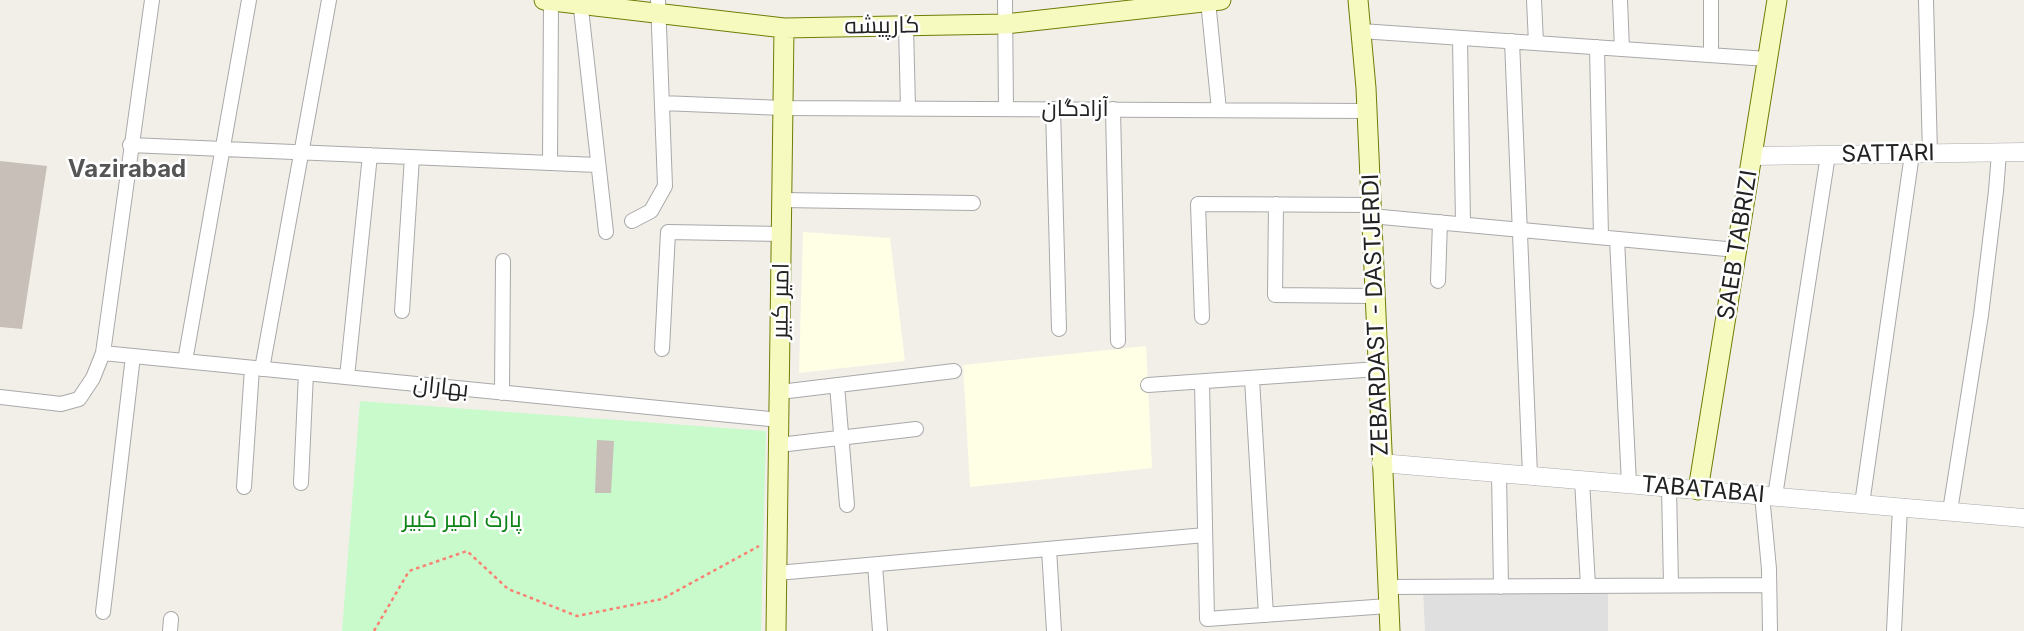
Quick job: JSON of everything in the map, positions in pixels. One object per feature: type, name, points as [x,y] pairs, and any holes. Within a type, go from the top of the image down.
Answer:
[{"type":"main road","name":"ZEBARDAST - DASTJERDI","points":[[1357,0],[1367,111],[1390,631]]},
{"type":"main road","name":"SAEB TABRIZI","points":[[1698,490],[1777,0]]},
{"type":"main road","name":"کارپیشه","points":[[548,1],[658,7],[784,28],[1005,24],[1215,1]]},
{"type":"main road","name":"امیر کبیر","points":[[776,631],[784,28]]},
{"type":"street","points":[[0,397],[61,404],[79,398],[93,378],[103,353],[152,0]]},
{"type":"street","points":[[185,361],[249,0]]},
{"type":"street","points":[[244,487],[257,368],[329,0]]},
{"type":"street","points":[[1005,0],[1006,109]]},
{"type":"street","points":[[1534,0],[1536,43]]},
{"type":"street","points":[[1620,0],[1622,49]]},
{"type":"street","points":[[1711,0],[1711,55]]},
{"type":"street","points":[[1862,504],[1921,154],[1926,0]]},
{"type":"street","points":[[548,1],[550,163]]},
{"type":"street","points":[[1215,1],[1219,110]]},
{"type":"street","points":[[580,2],[606,232]]},
{"type":"street","points":[[632,220],[651,211],[665,186],[658,7]]},
{"type":"street","points":[[906,26],[908,108]]},
{"type":"street","points":[[1361,31],[1767,59]]},
{"type":"street","points":[[1460,38],[1463,224]]},
{"type":"street","points":[[1512,41],[1530,475]]},
{"type":"street","points":[[1597,47],[1601,237]]},
{"type":"street","name":"آزادگان","points":[[662,103],[783,107],[1367,111]]},
{"type":"street","points":[[1053,109],[1059,329]]},
{"type":"street","points":[[1113,109],[1118,341]]},
{"type":"street","points":[[130,145],[597,165]]},
{"type":"street","name":"SATTARI","points":[[1752,156],[2024,152]]},
{"type":"street","points":[[1950,511],[1984,290],[1999,153]]},
{"type":"street","points":[[347,377],[370,155]]},
{"type":"street","points":[[1770,631],[1768,496],[1828,155]]},
{"type":"street","points":[[402,311],[412,157]]},
{"type":"street","points":[[782,200],[973,203]]},
{"type":"street","points":[[1202,317],[1198,204],[1276,204],[1371,210],[1440,222],[1737,250]]},
{"type":"street","points":[[1276,204],[1275,295],[1375,296]]},
{"type":"street","points":[[1438,281],[1440,222]]},
{"type":"street","points":[[662,349],[668,232],[782,234]]},
{"type":"street","points":[[1617,239],[1629,484]]},
{"type":"street","points":[[502,393],[503,261]]},
{"type":"street","name":"بهاران","points":[[103,353],[780,420]]},
{"type":"street","points":[[103,612],[133,356]]},
{"type":"street","points":[[1148,385],[1378,369]]},
{"type":"street","points":[[780,391],[954,371]]},
{"type":"street","points":[[301,483],[306,373]]},
{"type":"street","points":[[1252,379],[1266,615]]},
{"type":"street","points":[[1202,383],[1207,619],[1266,615],[1388,597],[1501,587],[1769,585]]},
{"type":"street","points":[[837,385],[847,505]]},
{"type":"street","points":[[779,445],[916,429]]},
{"type":"street","name":"TABATABAI","points":[[1381,463],[2024,517]]},
{"type":"street","points":[[1499,473],[1501,587]]},
{"type":"street","points":[[1582,480],[1588,586]]},
{"type":"street","points":[[1669,487],[1671,586]]},
{"type":"street","points":[[1894,631],[1900,507]]},
{"type":"street","points":[[777,573],[1205,535]]},
{"type":"street","points":[[1049,549],[1054,631]]},
{"type":"street","points":[[875,565],[880,631]]},
{"type":"path","points":[[374,631],[409,571],[467,551],[508,589],[577,616],[663,599],[727,562],[778,537]]},
{"type":"shaded area","points":[[803,232],[890,238],[905,361],[799,373]]},
{"type":"shaded area","points":[[1146,346],[1152,468],[970,487],[963,365]]},
{"type":"shaded area","points":[[1423,591],[1608,591],[1608,631],[1425,631]]},
{"type":"green space","name":"پارک امیر کبیر","points":[[360,401],[766,431],[761,631],[342,631]]},
{"type":"building","points":[[0,161],[47,166],[22,329],[0,327]]},
{"type":"building","points":[[597,440],[614,441],[611,493],[595,493]]},
{"type":"district","name":"Vazirabad","points":[[127,170]]}]
